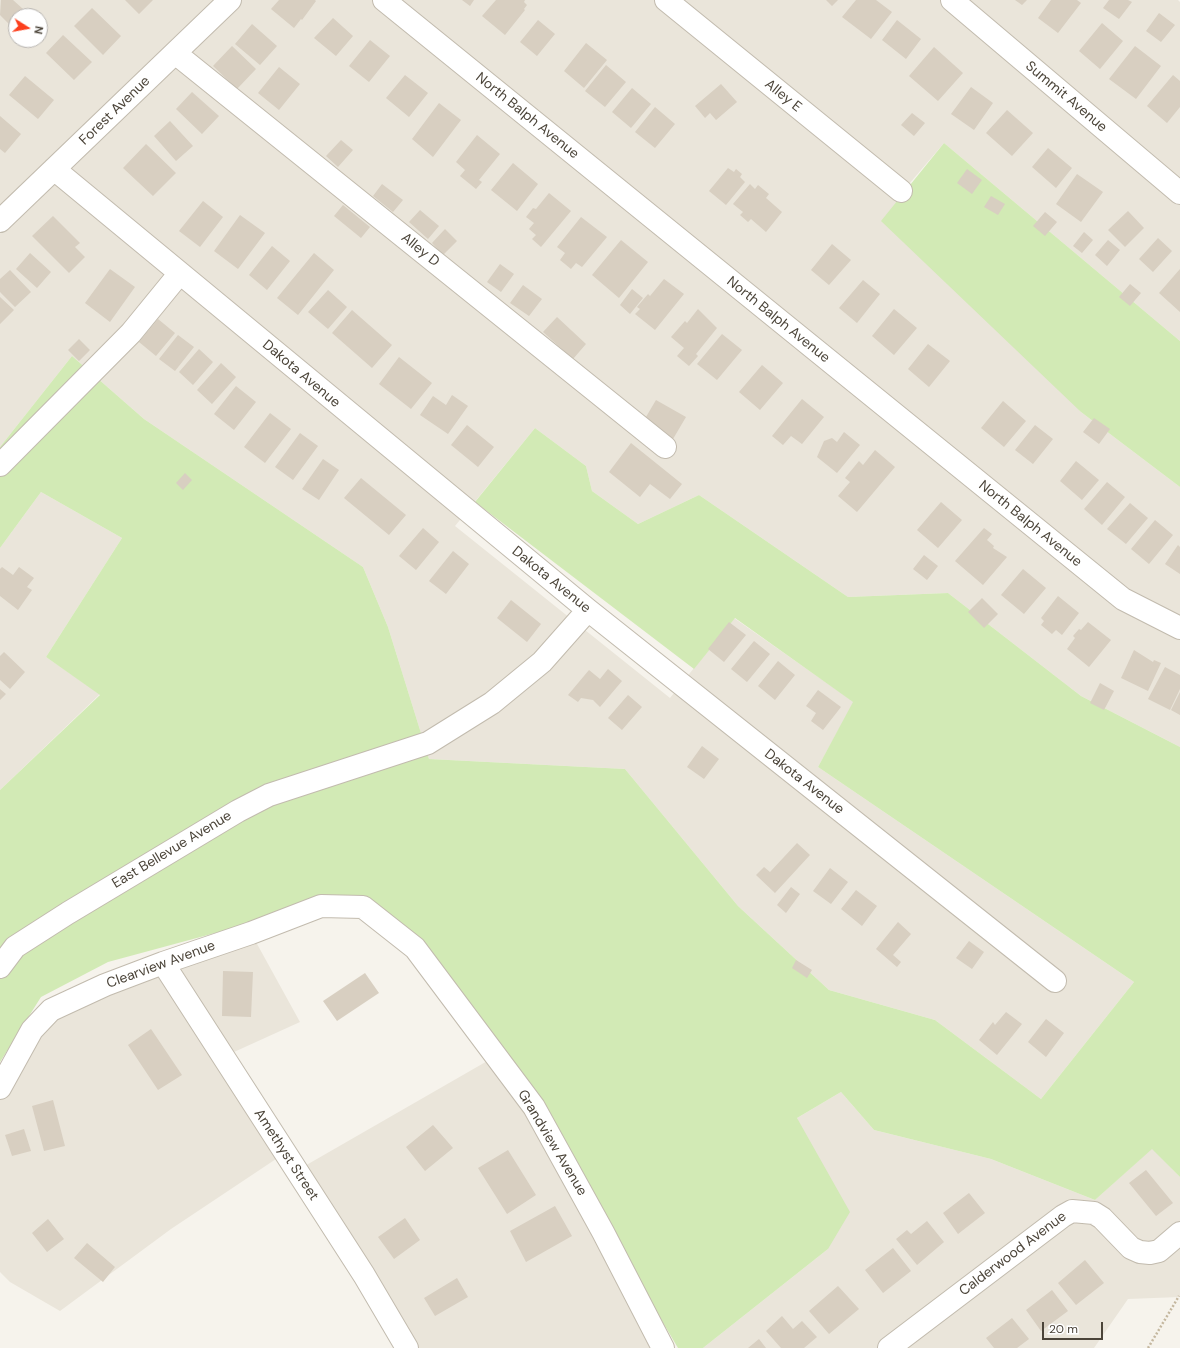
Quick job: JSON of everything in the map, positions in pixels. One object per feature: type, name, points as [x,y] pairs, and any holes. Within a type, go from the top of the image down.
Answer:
[{"type":"street","name":"Forest Avenue","points":[[0,222],[230,0]]},
{"type":"street","name":"North Balph Avenue","points":[[384,0],[1123,599],[1180,628]]},
{"type":"street","name":"Alley E","points":[[666,0],[901,191]]},
{"type":"street","name":"Summit Avenue","points":[[952,0],[1180,193]]},
{"type":"street","name":"Alley D","points":[[175,53],[665,447]]},
{"type":"street","name":"Dakota Avenue","points":[[54,169],[588,610],[1055,981]]},
{"type":"street","points":[[0,465],[131,333],[180,273]]},
{"type":"street","name":"East Bellevue Avenue","points":[[0,967],[15,947],[68,913],[238,811],[270,795],[428,743],[492,703],[542,662],[588,610]]},
{"type":"street","name":"Clearview Avenue","points":[[0,1088],[32,1030],[51,1010],[105,985],[163,963],[251,933],[321,906],[363,907]]},
{"type":"street","name":"Grandview Avenue","points":[[363,907],[415,948],[534,1107],[603,1232],[659,1347]]},
{"type":"street","name":"Amethyst Street","points":[[163,963],[364,1275],[407,1348]]},
{"type":"street","name":"Calderwood Avenue","points":[[889,1348],[1063,1216],[1072,1211],[1094,1213],[1102,1218],[1131,1248],[1140,1252],[1150,1254],[1159,1251],[1180,1233]]},
{"type":"path","points":[[1148,1348],[1179,1296]]},
{"type":"shaded area","points":[[0,0],[1178,0],[1180,2],[1180,341],[944,143],[909,184],[1081,412],[1180,487],[1180,747],[1081,696],[948,593],[848,597],[699,495],[638,524],[592,491],[586,466],[535,428],[455,526],[670,698],[734,618],[854,702],[818,767],[1134,982],[1041,1099],[935,1020],[829,990],[738,906],[625,769],[429,759],[388,627],[363,567],[144,419],[72,356],[0,447]]},
{"type":"shaded area","points":[[41,492],[122,538],[46,657],[100,694],[0,790],[0,548]]},
{"type":"shaded area","points":[[251,933],[300,1022],[223,1057],[285,1153],[171,1229],[60,1311],[10,1282],[0,1272],[0,1088],[51,1010]]},
{"type":"shaded area","points":[[496,1056],[663,1348],[407,1348],[296,1171]]},
{"type":"shaded area","points":[[841,1092],[874,1130],[991,1159],[1095,1200],[1152,1148],[1180,1177],[1180,1297],[1128,1299],[1094,1348],[703,1348],[828,1249],[797,1118]]},
{"type":"green space","points":[[944,143],[1180,341],[1180,487],[1081,412],[881,221]]},
{"type":"green space","points":[[72,356],[144,419],[363,567],[388,627],[429,759],[625,769],[738,906],[829,990],[935,1020],[1041,1099],[1134,982],[818,767],[853,702],[735,618],[694,669],[475,502],[535,428],[586,466],[592,491],[638,524],[699,495],[848,597],[948,593],[1081,696],[1180,747],[1180,1177],[1152,1149],[1095,1200],[991,1159],[874,1130],[841,1092],[797,1118],[850,1212],[828,1249],[703,1348],[678,1348],[603,1221],[544,1104],[373,905],[352,896],[108,962],[41,997],[0,1062],[0,790],[100,695],[46,657],[122,538],[41,492],[0,548],[0,447]]},
{"type":"building","points":[[1,0],[13,0],[22,8],[8,8],[8,23],[0,15]]},
{"type":"building","points":[[125,0],[153,0],[139,14]]},
{"type":"building","points":[[279,0],[316,1],[294,28],[271,9]]},
{"type":"building","points":[[462,0],[474,0],[470,6]]},
{"type":"building","points":[[496,0],[525,0],[524,2],[527,5],[524,9],[525,10],[505,35],[482,16]]},
{"type":"building","points":[[826,0],[838,0],[832,6]]},
{"type":"building","points":[[856,0],[876,0],[892,12],[871,39],[842,17]]},
{"type":"building","points":[[1015,0],[1027,0],[1022,5]]},
{"type":"building","points":[[1051,0],[1077,0],[1081,3],[1058,33],[1038,18]]},
{"type":"building","points":[[1109,0],[1128,0],[1132,2],[1119,19],[1103,8]]},
{"type":"building","points":[[92,8],[121,36],[103,55],[74,26]]},
{"type":"building","points":[[1159,13],[1175,25],[1161,42],[1146,31]]},
{"type":"building","points":[[333,18],[353,36],[336,56],[314,38]]},
{"type":"building","points":[[538,20],[555,34],[537,56],[520,42]]},
{"type":"building","points":[[897,20],[921,39],[906,59],[882,40]]},
{"type":"building","points":[[1102,23],[1123,41],[1100,69],[1079,51]]},
{"type":"building","points":[[252,24],[277,46],[260,65],[235,44]]},
{"type":"building","points":[[63,35],[92,62],[74,80],[46,53]]},
{"type":"building","points":[[370,40],[390,56],[369,82],[349,66]]},
{"type":"building","points":[[586,43],[607,60],[584,88],[564,71]]},
{"type":"building","points":[[232,46],[256,69],[237,89],[213,66]]},
{"type":"building","points":[[1135,46],[1161,66],[1136,99],[1109,79]]},
{"type":"building","points":[[934,47],[963,73],[938,101],[909,76]]},
{"type":"building","points":[[606,65],[626,82],[605,107],[585,91]]},
{"type":"building","points":[[279,67],[300,84],[279,110],[258,93]]},
{"type":"building","points":[[405,75],[428,93],[409,117],[386,98]]},
{"type":"building","points":[[1173,75],[1180,81],[1180,107],[1167,123],[1147,106]]},
{"type":"building","points":[[25,76],[54,100],[38,119],[9,95]]},
{"type":"building","points":[[721,84],[737,102],[716,120],[710,113],[705,118],[695,106]]},
{"type":"building","points":[[971,87],[993,103],[974,130],[951,114]]},
{"type":"building","points":[[632,88],[651,104],[631,128],[612,112]]},
{"type":"building","points":[[192,92],[219,116],[202,134],[176,109]]},
{"type":"building","points":[[439,103],[461,120],[433,157],[412,139]]},
{"type":"building","points":[[655,107],[675,124],[655,148],[635,132]]},
{"type":"building","points":[[1007,110],[1033,133],[1012,156],[986,133]]},
{"type":"building","points":[[912,113],[925,123],[914,136],[901,125]]},
{"type":"building","points":[[0,116],[21,134],[5,153],[0,149]]},
{"type":"building","points":[[170,121],[193,146],[176,161],[154,136]]},
{"type":"building","points":[[477,135],[500,154],[479,180],[482,182],[476,189],[460,176],[465,170],[456,162]]},
{"type":"building","points":[[341,140],[353,150],[338,167],[326,156]]},
{"type":"building","points":[[146,144],[176,173],[153,196],[123,168]]},
{"type":"building","points":[[1048,148],[1072,168],[1056,188],[1032,167]]},
{"type":"building","points":[[513,163],[538,184],[517,211],[491,190]]},
{"type":"building","points":[[728,168],[734,172],[736,169],[742,174],[740,177],[745,182],[726,205],[709,191]]},
{"type":"building","points":[[967,169],[982,180],[972,194],[957,183]]},
{"type":"building","points":[[1077,174],[1103,192],[1081,222],[1056,204]]},
{"type":"building","points":[[382,184],[403,200],[393,212],[373,196]]},
{"type":"building","points":[[750,184],[755,189],[758,185],[769,194],[766,198],[782,212],[766,232],[751,219],[748,222],[740,215],[743,212],[733,204]]},
{"type":"building","points":[[549,193],[571,211],[541,247],[532,239],[536,235],[529,229],[534,223],[526,217],[533,208],[536,209]]},
{"type":"building","points":[[991,196],[1005,204],[998,215],[984,207]]},
{"type":"building","points":[[203,201],[223,217],[200,247],[179,231]]},
{"type":"building","points":[[343,205],[370,227],[361,238],[334,216]]},
{"type":"building","points":[[420,210],[439,226],[428,239],[409,222]]},
{"type":"building","points":[[1128,211],[1144,228],[1125,247],[1108,230]]},
{"type":"building","points":[[1045,212],[1057,222],[1045,236],[1033,226]]},
{"type":"building","points":[[240,215],[265,233],[238,269],[214,251]]},
{"type":"building","points":[[53,216],[80,243],[75,247],[85,257],[69,273],[32,236]]},
{"type":"building","points":[[581,217],[607,237],[582,267],[576,263],[571,269],[560,260],[565,253],[557,247]]},
{"type":"building","points":[[445,229],[457,241],[443,255],[432,243]]},
{"type":"building","points":[[1084,232],[1093,240],[1082,253],[1073,246]]},
{"type":"building","points":[[1158,238],[1172,251],[1153,272],[1139,259]]},
{"type":"building","points":[[621,240],[648,262],[619,298],[592,275]]},
{"type":"building","points":[[1108,240],[1120,250],[1107,266],[1095,255]]},
{"type":"building","points":[[832,244],[851,260],[829,285],[811,270]]},
{"type":"building","points":[[272,246],[290,261],[267,290],[249,275]]},
{"type":"building","points":[[30,253],[51,272],[37,288],[16,269]]},
{"type":"building","points":[[314,253],[334,270],[298,315],[277,298]]},
{"type":"building","points":[[500,264],[514,274],[501,292],[487,282]]},
{"type":"building","points":[[110,269],[135,287],[110,322],[85,303]]},
{"type":"building","points":[[1180,269],[1180,312],[1159,293]]},
{"type":"building","points":[[10,270],[31,292],[15,307],[0,292],[0,279]]},
{"type":"building","points":[[664,279],[684,294],[655,330],[635,314],[640,309],[637,307],[648,294],[650,296]]},
{"type":"building","points":[[863,280],[880,294],[857,323],[839,308]]},
{"type":"building","points":[[1130,284],[1141,293],[1130,306],[1119,297]]},
{"type":"building","points":[[523,285],[542,299],[529,316],[510,303]]},
{"type":"building","points":[[632,289],[643,298],[630,314],[620,305]]},
{"type":"building","points":[[328,290],[347,307],[328,329],[308,312]]},
{"type":"building","points":[[0,297],[14,310],[0,324]]},
{"type":"building","points":[[698,309],[717,328],[696,354],[698,356],[689,366],[677,356],[684,348],[671,337],[685,321],[687,323]]},
{"type":"building","points":[[894,309],[917,328],[894,355],[872,336]]},
{"type":"building","points":[[352,310],[392,345],[372,368],[332,333]]},
{"type":"building","points":[[557,317],[586,344],[573,359],[543,332]]},
{"type":"building","points":[[158,319],[175,333],[156,356],[139,342]]},
{"type":"building","points":[[722,334],[742,350],[717,380],[697,364]]},
{"type":"building","points":[[178,335],[194,347],[175,371],[159,359]]},
{"type":"building","points":[[79,339],[90,350],[79,361],[68,350]]},
{"type":"building","points":[[928,344],[950,361],[929,387],[908,369]]},
{"type":"building","points":[[199,349],[213,362],[193,385],[179,372]]},
{"type":"building","points":[[399,357],[432,383],[411,409],[379,384]]},
{"type":"building","points":[[221,363],[236,377],[212,404],[197,390]]},
{"type":"building","points":[[762,365],[783,383],[760,410],[739,392]]},
{"type":"building","points":[[236,386],[256,402],[234,430],[214,414]]},
{"type":"building","points":[[452,395],[468,406],[448,434],[420,415],[433,396],[446,405]]},
{"type":"building","points":[[802,399],[824,417],[802,444],[791,436],[783,445],[772,436]]},
{"type":"building","points":[[656,400],[686,417],[673,439],[643,422]]},
{"type":"building","points":[[1003,401],[1026,421],[1004,447],[981,428]]},
{"type":"building","points":[[270,413],[291,429],[265,463],[244,447]]},
{"type":"building","points":[[1094,418],[1110,429],[1099,444],[1083,432]]},
{"type":"building","points":[[467,425],[494,447],[478,467],[451,445]]},
{"type":"building","points":[[1035,425],[1053,439],[1033,464],[1015,450]]},
{"type":"building","points":[[844,432],[860,445],[837,473],[817,457],[824,441],[832,438],[837,442]]},
{"type":"building","points":[[300,433],[318,446],[293,480],[275,467]]},
{"type":"building","points":[[631,443],[682,484],[670,499],[650,484],[640,497],[609,472]]},
{"type":"building","points":[[875,450],[895,467],[857,512],[838,496],[850,482],[845,478],[859,461],[863,465]]},
{"type":"building","points":[[323,459],[339,470],[319,500],[302,489]]},
{"type":"building","points":[[1076,461],[1099,480],[1082,500],[1060,481]]},
{"type":"building","points":[[185,473],[192,480],[183,490],[176,483]]},
{"type":"building","points":[[361,478],[406,515],[389,535],[344,498]]},
{"type":"building","points":[[1107,482],[1125,497],[1102,525],[1084,509]]},
{"type":"building","points":[[941,502],[962,520],[938,548],[917,530]]},
{"type":"building","points":[[1130,503],[1148,518],[1126,544],[1107,529]]},
{"type":"building","points":[[1155,520],[1173,535],[1149,564],[1131,549]]},
{"type":"building","points":[[423,528],[439,542],[416,570],[399,556]]},
{"type":"building","points":[[984,528],[992,534],[987,540],[994,546],[993,548],[1007,557],[983,585],[955,561]]},
{"type":"building","points":[[1178,545],[1180,547],[1180,574],[1165,564]]},
{"type":"building","points":[[453,551],[469,564],[446,594],[429,581]]},
{"type":"building","points":[[924,555],[938,566],[927,580],[913,569]]},
{"type":"building","points":[[2,567],[13,575],[19,567],[34,578],[27,587],[32,590],[18,610],[0,596],[0,569]]},
{"type":"building","points":[[1023,569],[1046,588],[1024,614],[1001,595]]},
{"type":"building","points":[[1058,596],[1079,613],[1062,635],[1056,630],[1052,634],[1041,625],[1044,621],[1041,618]]},
{"type":"building","points":[[982,598],[998,614],[984,628],[968,612]]},
{"type":"building","points":[[511,600],[541,624],[527,642],[497,618]]},
{"type":"building","points":[[729,622],[746,635],[724,662],[708,649]]},
{"type":"building","points":[[1088,622],[1111,640],[1089,667],[1067,649],[1075,638],[1073,636]]},
{"type":"building","points":[[754,641],[770,654],[747,682],[731,669]]},
{"type":"building","points":[[1134,650],[1153,662],[1154,660],[1161,663],[1148,691],[1121,678]]},
{"type":"building","points":[[4,652],[25,672],[10,689],[0,680],[0,656]]},
{"type":"building","points":[[778,661],[795,675],[775,700],[758,686]]},
{"type":"building","points":[[1165,667],[1180,675],[1180,689],[1170,710],[1148,699]]},
{"type":"building","points":[[608,669],[622,681],[600,707],[593,700],[581,698],[578,702],[568,695],[589,670],[600,679]]},
{"type":"building","points":[[1100,683],[1114,691],[1104,710],[1090,703]]},
{"type":"building","points":[[0,689],[6,694],[0,700]]},
{"type":"building","points":[[818,690],[841,707],[823,730],[811,721],[816,713],[806,706]]},
{"type":"building","points":[[1180,692],[1180,715],[1171,710]]},
{"type":"building","points":[[628,695],[642,707],[622,730],[608,718]]},
{"type":"building","points":[[702,746],[719,759],[704,779],[687,767]]},
{"type":"building","points":[[797,843],[810,855],[775,893],[756,875],[764,867],[770,872]]},
{"type":"building","points":[[830,868],[848,882],[831,904],[813,891]]},
{"type":"building","points":[[791,887],[800,894],[786,913],[777,905]]},
{"type":"building","points":[[856,890],[877,906],[862,926],[841,909]]},
{"type":"building","points":[[898,922],[911,934],[893,955],[901,962],[897,967],[876,949]]},
{"type":"building","points":[[969,941],[984,952],[972,969],[956,958]]},
{"type":"building","points":[[796,960],[812,970],[807,978],[792,968]]},
{"type":"building","points":[[223,971],[253,972],[251,1017],[222,1016]]},
{"type":"building","points":[[365,973],[379,993],[337,1021],[323,1001]]},
{"type":"building","points":[[1006,1012],[1022,1024],[997,1055],[979,1040],[993,1022],[995,1025]]},
{"type":"building","points":[[1046,1019],[1064,1033],[1046,1057],[1028,1042]]},
{"type":"building","points":[[151,1029],[182,1075],[158,1090],[128,1045]]},
{"type":"building","points":[[53,1100],[65,1146],[44,1151],[32,1106]]},
{"type":"building","points":[[433,1125],[453,1148],[425,1171],[406,1147]]},
{"type":"building","points":[[24,1129],[31,1151],[12,1156],[5,1135]]},
{"type":"building","points":[[508,1150],[536,1195],[507,1214],[478,1168]]},
{"type":"building","points":[[1146,1170],[1173,1203],[1156,1216],[1129,1183]]},
{"type":"building","points":[[969,1193],[985,1213],[958,1234],[943,1213]]},
{"type":"building","points":[[555,1206],[572,1236],[526,1262],[510,1231]]},
{"type":"building","points":[[405,1218],[420,1240],[394,1259],[378,1237]]},
{"type":"building","points":[[48,1219],[64,1239],[47,1252],[32,1233]]},
{"type":"building","points":[[927,1221],[944,1242],[917,1265],[896,1239],[907,1230],[911,1234]]},
{"type":"building","points":[[87,1243],[115,1267],[103,1282],[74,1258]]},
{"type":"building","points":[[893,1248],[911,1271],[883,1293],[865,1270]]},
{"type":"building","points":[[1085,1260],[1104,1283],[1076,1305],[1058,1283]]},
{"type":"building","points":[[457,1278],[468,1297],[435,1316],[424,1298]]},
{"type":"building","points":[[838,1286],[859,1309],[829,1334],[809,1311]]},
{"type":"building","points":[[1052,1290],[1068,1311],[1041,1331],[1026,1310]]},
{"type":"building","points":[[782,1316],[793,1329],[802,1321],[817,1337],[804,1348],[781,1348],[766,1331]]},
{"type":"building","points":[[1012,1318],[1029,1339],[1017,1348],[994,1348],[986,1338]]},
{"type":"building","points":[[759,1339],[766,1348],[748,1348]]}]
